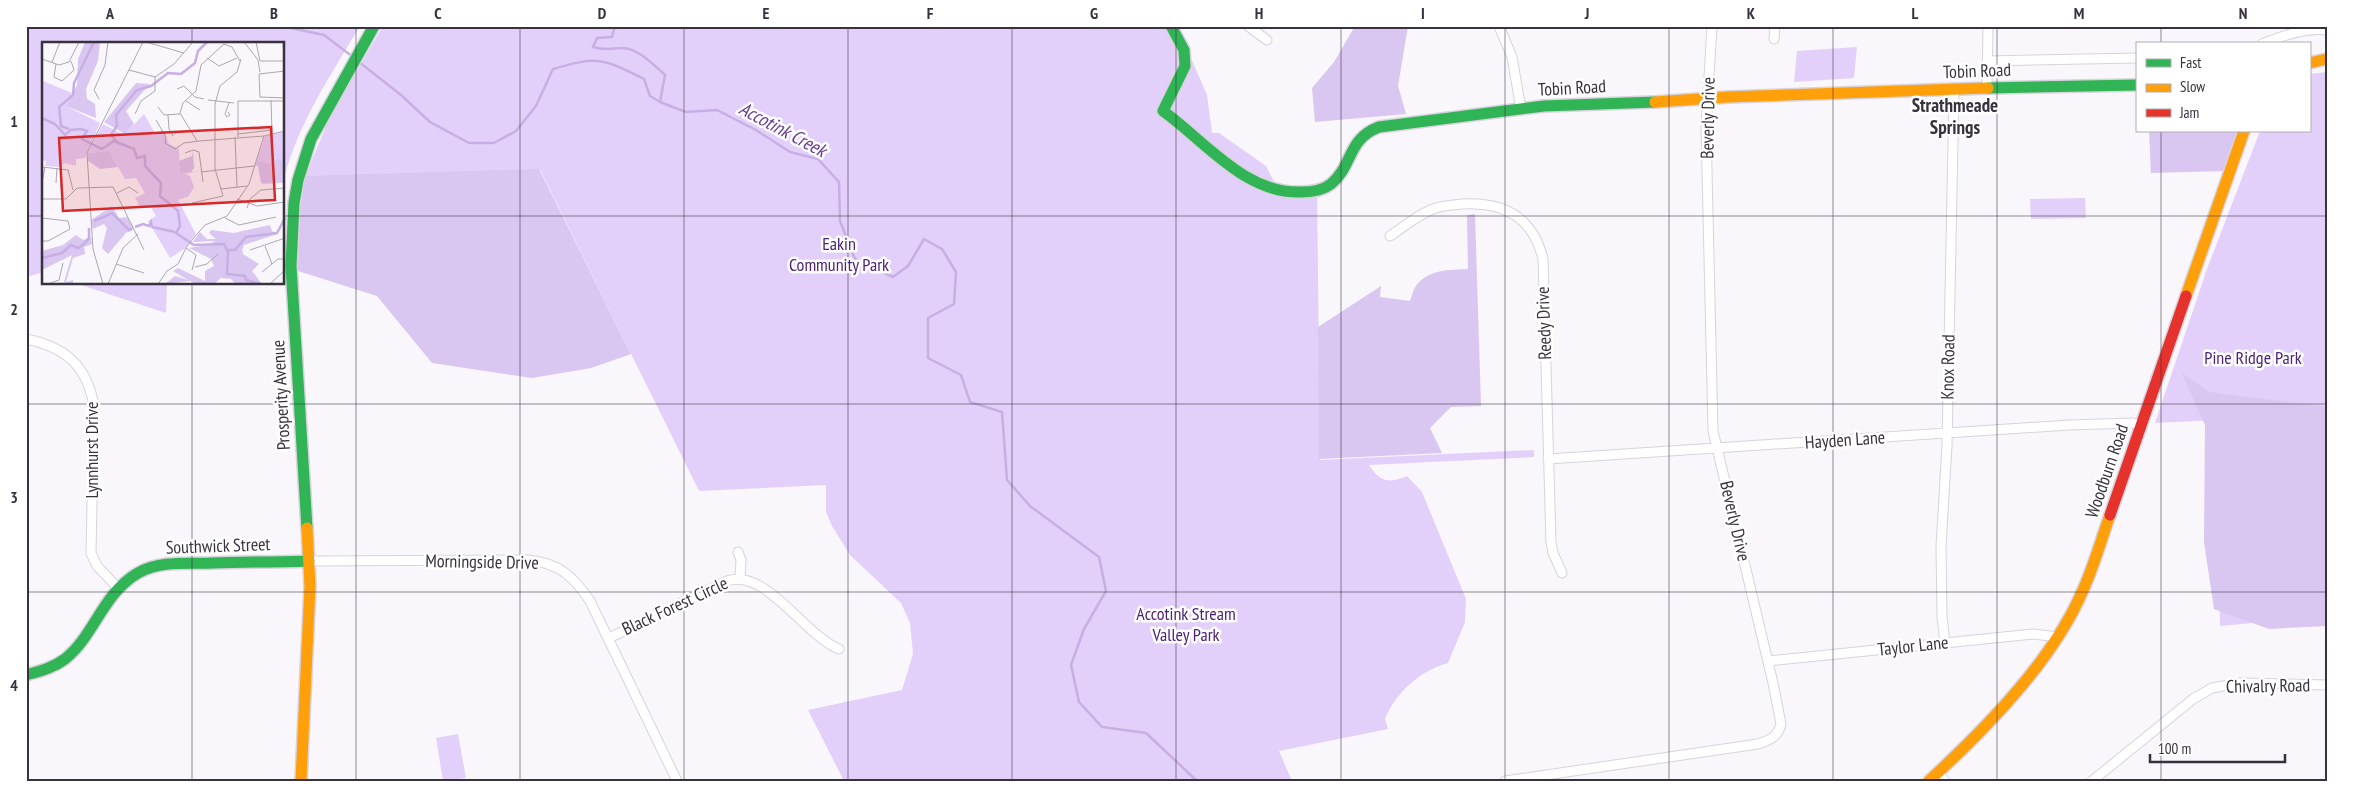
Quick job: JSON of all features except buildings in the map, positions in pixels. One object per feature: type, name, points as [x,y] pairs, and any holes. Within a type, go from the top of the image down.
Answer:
[{"type":"street","name":"Prosperity Avenue","points":[[300,781],[306,680],[309,561],[293,316],[291,230],[298,180],[304,158],[324,113],[374,26]]},
{"type":"street","name":"Tobin Road","points":[[1171,26],[1184,50],[1185,66],[1163,112],[1194,132],[1238,170],[1261,186],[1275,191],[1304,194],[1328,187],[1341,172],[1360,137],[1374,128],[1521,109],[1585,103],[1987,88],[2136,85]]},
{"type":"street","points":[[1248,26],[1267,40]]},
{"type":"street","points":[[1499,26],[1512,57],[1521,109]]},
{"type":"street","name":"Beverly Drive","points":[[1505,781],[1735,748],[1780,739],[1781,724],[1768,661],[1716,448],[1713,421],[1707,99],[1712,26]]},
{"type":"street","points":[[1774,39],[1775,26]]},
{"type":"street","points":[[1987,88],[1988,26]]},
{"type":"street","points":[[2267,42],[2282,36],[2320,29],[2327,30]]},
{"type":"street","points":[[1987,61],[2136,58]]},
{"type":"street","points":[[2310,63],[2327,59]]},
{"type":"street","name":"Knox Road","points":[[1945,643],[1942,617],[1941,546],[1947,433],[1954,90]]},
{"type":"street","name":"Woodburn Road","points":[[1938,778],[2010,698],[2058,637],[2087,582],[2244,132]]},
{"type":"street","name":"Reedy Drive","points":[[1390,236],[1427,211],[1438,207],[1476,204],[1491,205],[1513,213],[1526,224],[1535,236],[1543,259],[1551,542],[1552,554],[1562,573]]},
{"type":"street","name":"Lynnhurst Drive","points":[[26,339],[51,346],[68,356],[80,369],[91,392],[94,406],[91,553],[97,566],[117,587]]},
{"type":"street","name":"Hayden Lane","points":[[1548,459],[2069,425],[2133,423],[2141,425]]},
{"type":"street","points":[[738,552],[741,560],[740,578]]},
{"type":"street","name":"Morningside Drive","points":[[309,561],[529,560],[550,564],[571,576],[578,584],[609,638],[677,781]]},
{"type":"street","name":"Southwick Street","points":[[26,675],[48,670],[68,658],[117,587],[140,571],[167,564],[309,561]]},
{"type":"street","name":"Black Forest Circle","points":[[609,638],[726,581],[740,578],[762,588],[824,641],[839,649]]},
{"type":"street","name":"Taylor Lane","points":[[1768,661],[2033,634],[2058,637]]},
{"type":"street","name":"Chivalry Road","points":[[2092,781],[2193,699],[2212,688],[2239,683],[2327,685]]},
{"type":"green space","points":[[26,26],[360,26],[316,100],[298,138],[285,176],[285,42],[42,42],[42,273],[26,277]]},
{"type":"green space","points":[[383,26],[1177,26],[1207,95],[1212,133],[1219,133],[1266,166],[1276,186],[1317,186],[1320,460],[1534,450],[1534,457],[1369,465],[1377,475],[1385,480],[1390,481],[1407,476],[1422,492],[1466,599],[1465,622],[1448,663],[1428,671],[1402,692],[1385,719],[1388,729],[1279,751],[1292,781],[844,781],[808,710],[902,690],[913,654],[910,623],[901,603],[850,555],[832,526],[826,512],[826,485],[699,491],[540,170],[305,177],[329,119]]},
{"type":"green space","points":[[1857,47],[1854,78],[1794,82],[1797,51]]},
{"type":"green space","name":"Pine Ridge Park","points":[[2327,72],[2327,616],[2220,626],[2216,420],[2155,423],[2207,269],[2260,132],[2310,132],[2310,74]]},
{"type":"green space","points":[[2085,198],[2086,218],[2031,219],[2030,199]]},
{"type":"green space","points":[[81,285],[167,285],[166,313]]},
{"type":"green space","points":[[458,734],[466,778],[443,781],[436,738]]},
{"type":"shaded area","points":[[1355,26],[1408,26],[1398,86],[1406,114],[1315,122],[1312,88],[1334,62]]},
{"type":"shaded area","points":[[2149,132],[2239,132],[2224,171],[2151,173]]},
{"type":"shaded area","points":[[539,169],[631,354],[591,368],[532,378],[432,363],[377,296],[298,271],[296,236],[305,176]]},
{"type":"shaded area","points":[[1475,214],[1481,406],[1451,407],[1430,428],[1442,453],[1319,459],[1318,327],[1381,286],[1380,297],[1410,301],[1416,286],[1427,276],[1433,273],[1468,269],[1467,215]]},
{"type":"shaded area","points":[[2181,372],[2209,392],[2327,407],[2327,626],[2269,629],[2214,609],[2204,542],[2205,425]]},
{"type":"waterway","name":"Accotink Creek","points":[[281,26],[324,35],[353,57]]},
{"type":"waterway","points":[[615,26],[612,37],[597,38],[593,47],[605,49],[627,48],[639,53],[650,62],[665,75],[660,102]]},
{"type":"waterway","name":"Accotink Creek","points":[[359,62],[401,95],[430,122],[469,143],[494,143],[516,131],[536,106],[553,69],[580,62],[600,61],[609,63],[644,79],[650,96],[660,102],[686,112],[717,110],[756,130],[790,152],[818,159],[839,182],[840,221],[855,259],[893,277],[908,266],[924,239],[942,249],[956,272],[954,304],[928,318],[928,358],[961,375],[970,402],[1002,412],[1007,480],[1030,506],[1099,557],[1106,591],[1084,629],[1071,665],[1079,702],[1102,727],[1146,733],[1197,781]]},
{"type":"traffic: fast","points":[[307,528],[291,266],[294,203],[298,180],[311,139],[374,26]]},
{"type":"traffic: fast","points":[[1171,26],[1184,50],[1185,66],[1163,111],[1244,176],[1282,191],[1309,192],[1321,190],[1328,186],[1338,177],[1361,138],[1379,127],[1544,106],[1655,102]]},
{"type":"traffic: fast","points":[[1988,88],[2136,85]]},
{"type":"traffic: fast","points":[[26,675],[51,667],[65,659],[84,638],[116,592],[138,573],[147,569],[165,564],[309,561]]},
{"type":"traffic: slow","points":[[2310,63],[2327,59]]},
{"type":"traffic: slow","points":[[1655,102],[1728,97],[1988,88]]},
{"type":"traffic: slow","points":[[2186,296],[2244,132]]},
{"type":"traffic: slow","points":[[1929,781],[2016,693],[2054,642],[2083,590],[2110,515]]},
{"type":"traffic: slow","points":[[301,781],[310,586],[307,528]]},
{"type":"traffic: jam","points":[[2110,515],[2186,296]]},
{"type":"district","name":"Strathmeade Springs","points":[[1955,116]]},
{"type":"park label","name":"Eakin Community Park","points":[[839,254]]},
{"type":"park label","name":"Accotink Stream Valley Park","points":[[1186,624]]}]
